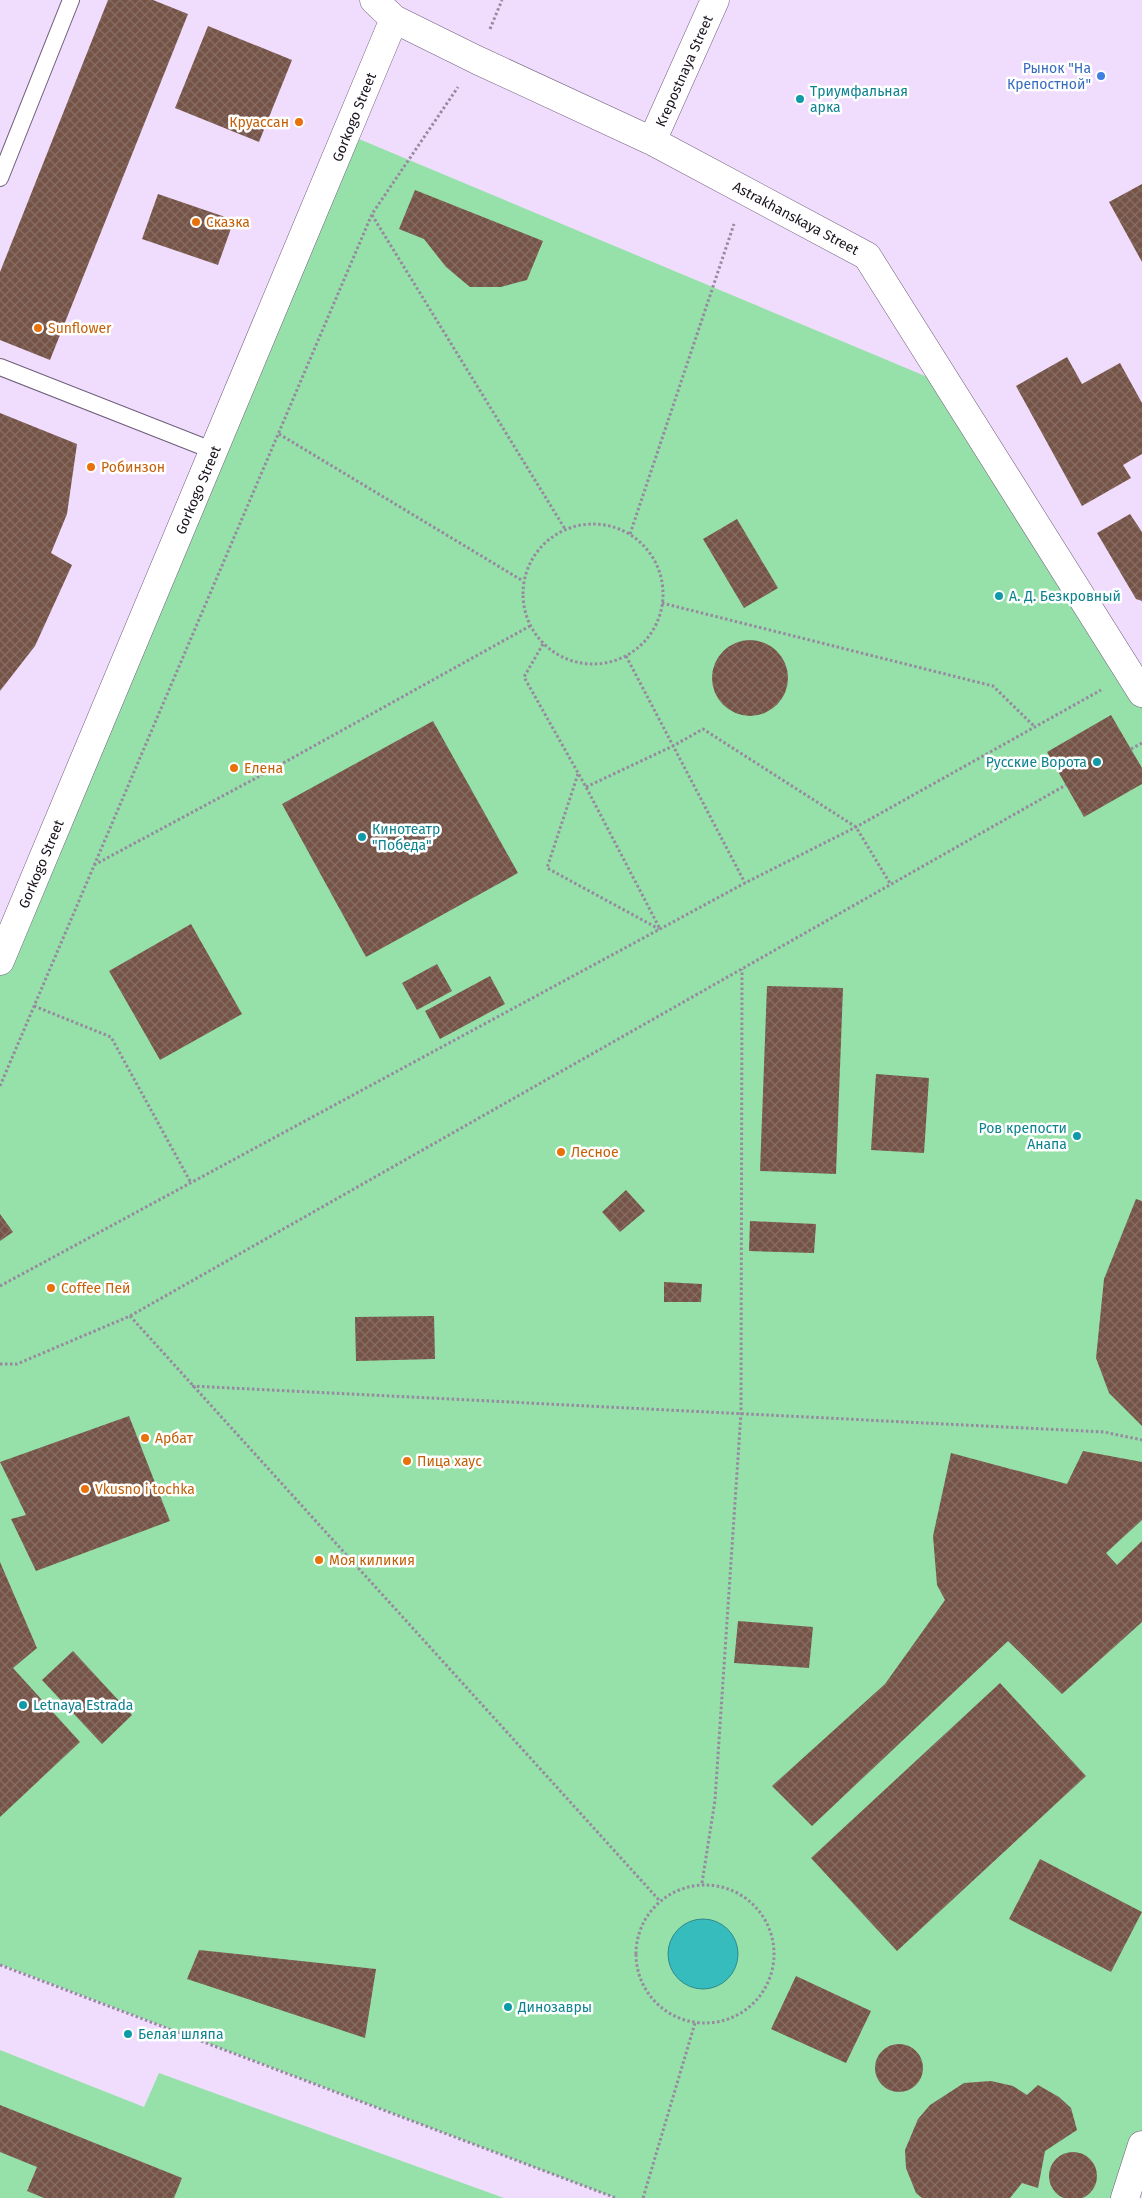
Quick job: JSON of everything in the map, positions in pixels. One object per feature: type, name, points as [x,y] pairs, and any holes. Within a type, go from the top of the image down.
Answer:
[{"type":"street","name":"Astrakhanskaya Street","points":[[374,0],[394,19],[477,60],[652,141],[867,256],[1136,684]]},
{"type":"street","name":"Krepostnaya Street","points":[[652,141],[714,0]]},
{"type":"street","name":"Gorkogo Street","points":[[0,961],[394,19]]},
{"type":"street","points":[[1126,2198],[1142,2145]]},
{"type":"lane","points":[[0,178],[71,0]]},
{"type":"lane","points":[[0,368],[214,451]]},
{"type":"path","points":[[0,1086],[372,214],[477,60]]},
{"type":"path","points":[[630,534],[745,190]]},
{"type":"path","points":[[372,214],[565,529]]},
{"type":"path","points":[[278,434],[523,581]]},
{"type":"path","points":[[592,523],[618,527],[641,541],[657,563],[664,589],[660,616],[647,640],[626,656],[604,664],[582,664],[561,657],[543,644],[530,626],[522,604],[523,581],[531,559],[546,541],[565,529],[592,523]]},
{"type":"path","points":[[662,603],[993,686],[1035,727]]},
{"type":"path","points":[[94,864],[266,772],[530,626]]},
{"type":"path","points":[[543,644],[524,677],[586,787],[660,929]]},
{"type":"path","points":[[626,656],[745,883]]},
{"type":"path","points":[[0,1286],[745,883],[856,827],[1035,727],[1136,684]]},
{"type":"path","points":[[586,787],[673,746],[702,729],[856,827],[891,885]]},
{"type":"path","points":[[1131,749],[1142,743]]},
{"type":"path","points":[[578,773],[547,868],[660,929]]},
{"type":"path","points":[[0,1364],[17,1364],[130,1316],[1066,785]]},
{"type":"path","points":[[702,1883],[715,1800],[741,1413],[742,969]]},
{"type":"path","points":[[34,1006],[111,1037],[191,1183]]},
{"type":"path","points":[[130,1316],[659,1900]]},
{"type":"path","points":[[192,1386],[1104,1432],[1142,1440]]},
{"type":"path","points":[[702,1883],[736,1889],[761,1909],[776,1947],[767,1989],[736,2017],[712,2025],[686,2021],[662,2010],[642,1986],[635,1953],[642,1922],[659,1900],[702,1883]]},
{"type":"path","points":[[0,1965],[616,2198]]},
{"type":"path","points":[[643,2198],[695,2023]]},
{"type":"shaded area","points":[[347,134],[949,386],[1142,693],[1142,2145],[1125,2198],[616,2198],[0,1964],[0,961]]},
{"type":"shaded area","points":[[703,1919],[716,1922],[728,1929],[735,1941],[738,1954],[735,1967],[728,1979],[716,1986],[703,1989],[690,1986],[678,1979],[671,1967],[668,1954],[671,1941],[678,1929],[690,1922]]},
{"type":"shaded area","points":[[0,2050],[144,2107],[159,2073],[504,2198],[0,2198]]},
{"type":"building","points":[[108,0],[153,0],[188,14],[50,360],[0,340],[0,272]]},
{"type":"building","points":[[208,26],[292,60],[259,142],[175,108]]},
{"type":"building","points":[[1142,184],[1142,262],[1109,202]]},
{"type":"building","points":[[415,190],[543,241],[527,280],[501,287],[470,287],[446,267],[424,239],[399,229]]},
{"type":"building","points":[[158,194],[234,220],[218,265],[142,239]]},
{"type":"building","points":[[1067,357],[1082,384],[1120,363],[1142,403],[1142,454],[1123,465],[1131,478],[1082,506],[1016,386]]},
{"type":"building","points":[[0,413],[77,444],[67,514],[51,553],[72,565],[35,646],[0,691]]},
{"type":"building","points":[[1130,514],[1142,532],[1142,601],[1136,599],[1097,533]]},
{"type":"building","points":[[737,519],[778,588],[744,608],[703,539]]},
{"type":"building","points":[[750,640],[764,643],[777,651],[785,664],[788,678],[785,692],[777,705],[764,713],[750,716],[736,713],[723,705],[715,692],[712,678],[715,664],[723,651],[736,643]]},
{"type":"building","points":[[1111,715],[1142,768],[1142,784],[1084,817],[1047,752]]},
{"type":"building","points":[[433,721],[518,873],[366,957],[282,804]]},
{"type":"building","points":[[191,924],[242,1014],[160,1060],[109,971]]},
{"type":"building","points":[[437,964],[452,991],[417,1010],[402,983]]},
{"type":"building","points":[[490,976],[505,1004],[440,1039],[425,1011]]},
{"type":"building","points":[[767,986],[843,988],[836,1174],[760,1171]]},
{"type":"building","points":[[876,1074],[929,1078],[924,1153],[871,1150]]},
{"type":"building","points":[[626,1190],[645,1211],[620,1232],[602,1212]]},
{"type":"building","points":[[1136,1199],[1142,1201],[1142,1426],[1109,1393],[1096,1358],[1104,1279]]},
{"type":"building","points":[[0,1214],[13,1232],[0,1241]]},
{"type":"building","points":[[750,1221],[816,1224],[814,1253],[749,1251]]},
{"type":"building","points":[[664,1282],[702,1284],[701,1302],[664,1302]]},
{"type":"building","points":[[434,1316],[435,1359],[356,1361],[355,1317]]},
{"type":"building","name":"Vkusno i tochka","points":[[129,1416],[170,1521],[36,1571],[11,1519],[26,1515],[0,1462]]},
{"type":"building","points":[[1083,1451],[1142,1462],[1142,1520],[1106,1553],[1117,1565],[1142,1541],[1142,1622],[1062,1694],[1008,1641],[812,1826],[772,1786],[885,1684],[945,1600],[937,1585],[933,1536],[951,1453],[1067,1484]]},
{"type":"building","name":"Letnaya Estrada","points":[[0,1562],[37,1648],[13,1668],[80,1742],[0,1817]]},
{"type":"building","points":[[738,1621],[813,1627],[809,1668],[734,1663]]},
{"type":"building","points":[[73,1651],[132,1715],[102,1744],[42,1680]]},
{"type":"building","points":[[1000,1683],[1086,1776],[897,1951],[811,1858]]},
{"type":"building","points":[[1040,1859],[1142,1912],[1111,1972],[1009,1919]]},
{"type":"building","points":[[199,1950],[376,1969],[365,2038],[187,1979]]},
{"type":"building","points":[[796,1976],[871,2011],[846,2063],[771,2029]]},
{"type":"building","points":[[894,2044],[904,2044],[913,2048],[919,2054],[922,2059],[922,2077],[913,2088],[904,2092],[894,2092],[885,2088],[879,2082],[875,2073],[875,2063],[879,2054],[885,2048]]},
{"type":"building","points":[[991,2081],[1013,2086],[1027,2095],[1038,2085],[1059,2097],[1071,2108],[1077,2130],[1045,2151],[1038,2188],[1022,2183],[1010,2198],[922,2198],[916,2193],[906,2168],[905,2150],[918,2119],[930,2105],[964,2083]]},
{"type":"building","points":[[0,2105],[182,2178],[174,2198],[44,2198],[27,2191],[37,2167],[0,2152]]},
{"type":"building","points":[[1068,2152],[1078,2152],[1090,2159],[1097,2171],[1097,2181],[1090,2193],[1078,2200],[1068,2200],[1060,2196],[1053,2189],[1049,2181],[1049,2171],[1053,2163],[1060,2156]]},
{"type":"place","name":"Рынок \"На Крепостной\"","points":[[1101,76]]},
{"type":"place","name":"Триумфальная арка","points":[[800,99]]},
{"type":"place","name":"Круассан","points":[[299,122]]},
{"type":"place","name":"Сказка","points":[[196,222]]},
{"type":"place","name":"Sunflower","points":[[38,328]]},
{"type":"place","name":"Робинзон","points":[[91,467]]},
{"type":"place","name":"А. Д. Безкровный","points":[[999,596]]},
{"type":"place","name":"Русские Ворота","points":[[1097,762]]},
{"type":"place","name":"Елена","points":[[234,768]]},
{"type":"place","name":"Кинотеатр \"Победа\"","points":[[362,837]]},
{"type":"place","name":"Ров крепости Анапа","points":[[1077,1136]]},
{"type":"place","name":"Лесное","points":[[561,1152]]},
{"type":"place","name":"Coffee Пей","points":[[51,1288]]},
{"type":"place","name":"Арбат","points":[[145,1438]]},
{"type":"place","name":"Пица хаус","points":[[407,1461]]},
{"type":"place","name":"Vkusno i tochka","points":[[85,1489]]},
{"type":"place","name":"Моя киликия","points":[[319,1560]]},
{"type":"place","name":"Letnaya Estrada","points":[[23,1705]]},
{"type":"place","name":"Динозавры","points":[[508,2007]]},
{"type":"place","name":"Белая шляпа","points":[[128,2034]]}]
